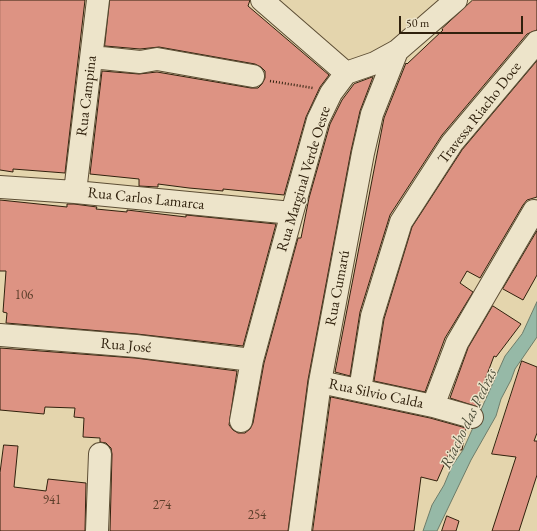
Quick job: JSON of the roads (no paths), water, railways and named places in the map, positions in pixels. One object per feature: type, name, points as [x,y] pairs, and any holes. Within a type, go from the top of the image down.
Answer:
[{"type":"street","name":"Rua Campina","points":[[75,192],[98,0]]},
{"type":"street","points":[[262,0],[346,73],[375,63],[397,51],[456,0]]},
{"type":"street","name":"Travessa Riacho Doce","points":[[360,390],[372,316],[401,222],[452,143],[537,42]]},
{"type":"street","name":"Rua Cumarú","points":[[300,531],[320,382],[372,114],[397,51]]},
{"type":"street","points":[[92,57],[140,62],[157,59],[253,76]]},
{"type":"street","name":"Rua Marginal Verde Oeste","points":[[241,421],[252,360],[318,120],[331,93],[346,73]]},
{"type":"street","name":"Rua Carlos Lamarca","points":[[0,187],[75,192],[292,214]]},
{"type":"street","points":[[433,406],[457,343],[534,211]]},
{"type":"street","name":"Rua José","points":[[0,335],[136,346],[252,360]]},
{"type":"street","name":"Rua Silvio Calda","points":[[320,382],[433,406],[472,417]]},
{"type":"street","points":[[97,531],[100,454]]},
{"type":"water label","name":"Riacho das Pedras","points":[[469,419]]}]
